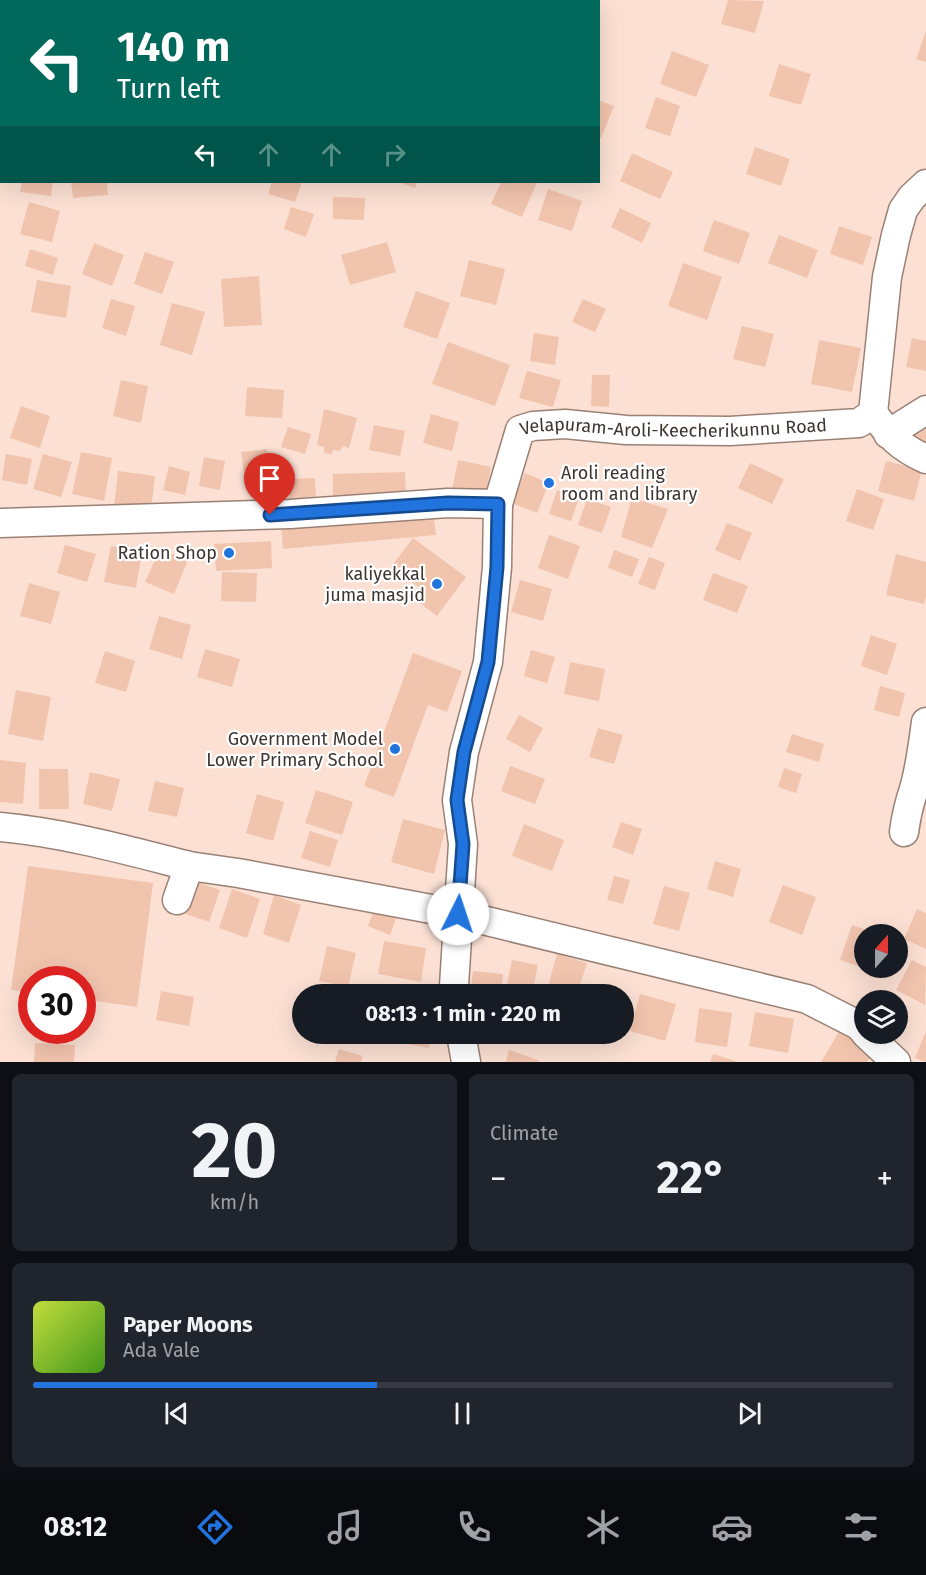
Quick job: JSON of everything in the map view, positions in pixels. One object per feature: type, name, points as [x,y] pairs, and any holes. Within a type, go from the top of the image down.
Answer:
[{"type":"street","points":[[926,184],[912,197],[903,210],[887,277],[881,423],[905,450],[926,459]]},
{"type":"street","points":[[881,423],[926,410]]},
{"type":"street","name":"Velapuram-Aroli-Keecherikunnu Road","points":[[498,504],[520,430],[533,426],[565,424],[626,430],[730,431],[881,423]]},
{"type":"street","points":[[0,523],[290,514],[448,503],[498,504],[497,567],[488,662],[464,752],[457,800],[463,844],[454,984]]},
{"type":"street","points":[[904,832],[922,752],[926,722]]},
{"type":"street","points":[[0,827],[40,831],[94,841],[189,866],[458,914],[807,999],[854,1023]]},
{"type":"street","points":[[177,900],[189,866]]},
{"type":"street","points":[[463,1044],[466,1062]]},
{"type":"street","points":[[877,1044],[896,1062]]},
{"type":"building","points":[[728,0],[764,1],[755,33],[721,24]]},
{"type":"building","points":[[926,31],[926,62],[916,59]]},
{"type":"building","points":[[672,51],[709,65],[696,97],[660,84]]},
{"type":"building","points":[[779,64],[811,74],[801,105],[769,96]]},
{"type":"building","points":[[656,97],[680,106],[670,136],[645,128]]},
{"type":"building","points":[[600,101],[614,106],[600,138]]},
{"type":"building","points":[[755,147],[790,159],[781,186],[746,174]]},
{"type":"building","points":[[632,153],[673,172],[660,199],[620,181]]},
{"type":"building","points":[[22,183],[53,183],[51,196],[20,192]]},
{"type":"building","points":[[71,183],[107,183],[108,195],[73,198]]},
{"type":"building","points":[[272,183],[302,183],[295,202],[268,194]]},
{"type":"building","points":[[401,183],[417,183],[415,188]]},
{"type":"building","points":[[501,183],[537,183],[522,217],[491,204]]},
{"type":"building","points":[[548,189],[582,201],[572,231],[538,220]]},
{"type":"building","points":[[333,197],[365,198],[364,220],[333,219]]},
{"type":"building","points":[[29,202],[60,211],[52,242],[20,234]]},
{"type":"building","points":[[291,207],[314,214],[306,237],[284,229]]},
{"type":"building","points":[[620,208],[651,223],[642,243],[611,227]]},
{"type":"building","points":[[714,220],[750,233],[739,264],[703,251]]},
{"type":"building","points":[[839,226],[872,237],[863,265],[830,254]]},
{"type":"building","points":[[779,235],[818,250],[807,278],[768,263]]},
{"type":"building","points":[[387,242],[396,272],[350,285],[341,255]]},
{"type":"building","points":[[94,243],[124,255],[112,286],[82,274]]},
{"type":"building","points":[[30,249],[58,258],[53,275],[25,266]]},
{"type":"building","points":[[145,252],[174,262],[162,294],[134,284]]},
{"type":"building","points":[[469,260],[505,269],[496,305],[460,296]]},
{"type":"building","points":[[683,263],[722,277],[707,320],[668,306]]},
{"type":"building","points":[[259,276],[262,325],[224,327],[221,279]]},
{"type":"building","points":[[37,280],[71,286],[66,318],[31,312]]},
{"type":"building","points":[[416,291],[450,303],[437,339],[403,327]]},
{"type":"building","points":[[111,299],[135,306],[126,336],[102,328]]},
{"type":"building","points":[[583,299],[606,309],[595,332],[572,322]]},
{"type":"building","points":[[172,303],[205,312],[192,355],[160,345]]},
{"type":"building","points":[[742,326],[774,334],[765,367],[733,359]]},
{"type":"building","points":[[534,333],[559,337],[555,365],[530,361]]},
{"type":"building","points":[[912,338],[926,341],[926,371],[906,367]]},
{"type":"building","points":[[819,340],[861,348],[852,392],[811,384]]},
{"type":"building","points":[[448,342],[510,365],[495,406],[432,384]]},
{"type":"building","points":[[527,371],[561,380],[553,407],[519,398]]},
{"type":"building","points":[[592,375],[610,375],[609,407],[591,406]]},
{"type":"building","points":[[121,380],[148,386],[141,423],[113,416]]},
{"type":"building","points":[[247,387],[284,390],[282,418],[245,416]]},
{"type":"building","points":[[21,406],[50,416],[40,448],[10,438]]},
{"type":"building","points":[[324,409],[357,418],[349,448],[344,446],[339,451],[333,450],[332,454],[324,453],[324,447],[317,445]]},
{"type":"building","points":[[431,414],[459,422],[452,451],[423,443]]},
{"type":"building","points":[[374,425],[405,431],[400,456],[369,450]]},
{"type":"building","points":[[288,427],[311,434],[305,454],[281,447]]},
{"type":"building","points":[[926,427],[926,445],[916,448],[910,433]]},
{"type":"building","points":[[267,449],[272,486],[246,489],[241,452]]},
{"type":"building","points":[[81,452],[112,458],[104,501],[72,494]]},
{"type":"building","points":[[6,454],[32,459],[27,485],[2,480]]},
{"type":"building","points":[[43,454],[72,462],[61,497],[33,489]]},
{"type":"building","points":[[204,457],[225,461],[220,490],[199,486]]},
{"type":"building","points":[[458,460],[491,467],[485,497],[452,490]]},
{"type":"building","points":[[886,461],[922,470],[914,501],[878,491]]},
{"type":"building","points":[[750,463],[784,479],[772,504],[738,488]]},
{"type":"building","points":[[169,466],[190,472],[185,495],[163,490]]},
{"type":"building","points":[[118,471],[155,476],[151,510],[114,506]]},
{"type":"building","points":[[405,472],[406,495],[333,497],[333,474]]},
{"type":"building","points":[[525,473],[549,483],[537,513],[512,503]]},
{"type":"building","points":[[315,478],[316,501],[289,502],[288,479]]},
{"type":"building","points":[[857,489],[884,499],[873,530],[846,521]]},
{"type":"building","points":[[557,490],[579,498],[571,521],[549,514]]},
{"type":"building","points":[[632,498],[668,509],[652,548],[621,537]]},
{"type":"building","points":[[587,499],[611,507],[602,533],[578,525]]},
{"type":"building","points":[[433,511],[436,535],[283,549],[281,525]]},
{"type":"building","points":[[727,523],[752,533],[740,561],[715,550]]},
{"type":"building","points":[[549,535],[580,546],[568,579],[538,568]]},
{"type":"building","name":"kaliyekkal juma masjid","points":[[413,538],[466,577],[437,616],[417,601],[424,591],[391,567]]},
{"type":"building","points":[[271,541],[272,568],[216,571],[214,544]]},
{"type":"building","points":[[65,545],[96,554],[87,582],[57,573]]},
{"type":"building","points":[[111,546],[142,552],[136,588],[104,582]]},
{"type":"building","points":[[160,549],[188,560],[174,594],[145,582]]},
{"type":"building","points":[[614,550],[639,559],[632,577],[608,568]]},
{"type":"building","points":[[896,554],[926,562],[924,604],[886,595]]},
{"type":"building","points":[[649,557],[665,563],[655,590],[638,584]]},
{"type":"building","points":[[222,572],[257,573],[256,602],[221,601]]},
{"type":"building","points":[[713,573],[748,586],[737,613],[703,600]]},
{"type":"building","points":[[520,580],[552,589],[543,621],[511,612]]},
{"type":"building","points":[[29,583],[60,592],[51,624],[20,616]]},
{"type":"building","points":[[159,616],[191,625],[182,659],[149,649]]},
{"type":"building","points":[[871,635],[897,644],[887,675],[861,666]]},
{"type":"building","points":[[205,649],[240,659],[232,687],[197,677]]},
{"type":"building","points":[[531,650],[555,657],[547,683],[524,676]]},
{"type":"building","points":[[105,651],[135,661],[126,692],[95,683]]},
{"type":"building","name":"Government Model Lower Primary School","points":[[413,653],[462,671],[447,712],[428,705],[394,797],[364,786]]},
{"type":"building","points":[[570,662],[605,669],[599,701],[564,694]]},
{"type":"building","points":[[880,686],[905,693],[899,717],[874,710]]},
{"type":"building","points":[[16,690],[51,697],[43,741],[8,734]]},
{"type":"building","points":[[519,715],[543,728],[530,752],[506,739]]},
{"type":"building","points":[[598,728],[623,735],[614,764],[589,757]]},
{"type":"building","points":[[792,734],[824,744],[819,762],[786,752]]},
{"type":"building","points":[[0,760],[26,763],[23,804],[0,802]]},
{"type":"building","points":[[510,766],[545,779],[535,804],[501,791]]},
{"type":"building","points":[[784,768],[802,774],[796,793],[778,787]]},
{"type":"building","points":[[39,769],[68,769],[69,809],[39,809]]},
{"type":"building","points":[[90,772],[120,779],[112,811],[83,804]]},
{"type":"building","points":[[155,781],[184,788],[177,817],[148,811]]},
{"type":"building","points":[[316,790],[353,802],[342,835],[305,823]]},
{"type":"building","points":[[257,794],[284,802],[273,841],[246,833]]},
{"type":"building","points":[[403,819],[445,830],[434,874],[391,862]]},
{"type":"building","points":[[621,822],[642,829],[633,855],[612,847]]},
{"type":"building","points":[[524,824],[564,840],[552,871],[512,856]]},
{"type":"building","points":[[310,831],[338,840],[330,867],[301,858]]},
{"type":"building","points":[[715,861],[741,869],[733,897],[707,889]]},
{"type":"building","points":[[28,866],[153,883],[137,1007],[96,1001],[96,966],[18,966],[18,991],[11,990]]},
{"type":"building","points":[[614,876],[630,880],[623,904],[607,900]]},
{"type":"building","points":[[191,880],[220,890],[209,922],[180,912]]},
{"type":"building","points":[[783,885],[816,897],[802,935],[769,922]]},
{"type":"building","points":[[664,886],[690,893],[679,931],[653,924]]},
{"type":"building","points":[[232,889],[260,899],[247,938],[219,928]]},
{"type":"building","points":[[274,895],[301,905],[289,943],[263,934]]},
{"type":"building","points":[[377,902],[399,910],[390,935],[368,926]]},
{"type":"building","points":[[917,909],[926,913],[926,949],[908,941],[908,930]]},
{"type":"building","points":[[852,925],[854,926],[854,965],[840,960]]},
{"type":"building","points":[[384,941],[426,948],[421,982],[378,974]]},
{"type":"building","points":[[327,946],[356,953],[349,984],[319,981]]},
{"type":"building","points":[[557,954],[587,963],[580,984],[549,984]]},
{"type":"building","points":[[512,960],[538,965],[534,984],[507,984]]},
{"type":"building","points":[[912,960],[926,967],[925,1005],[908,996],[908,990],[896,990],[902,978],[908,978],[908,968]]},
{"type":"building","points":[[473,971],[503,974],[502,984],[471,984]]},
{"type":"building","points":[[161,991],[194,997],[189,1026],[156,1020]]},
{"type":"building","points":[[640,994],[676,1004],[665,1041],[634,1032],[634,1016]]},
{"type":"building","points":[[699,1008],[732,1013],[727,1047],[695,1042]]},
{"type":"building","points":[[755,1012],[794,1019],[788,1053],[749,1046]]},
{"type":"building","points":[[840,1030],[854,1038],[854,1044],[864,1044],[875,1050],[867,1062],[821,1062]]},
{"type":"building","points":[[926,1031],[926,1062],[915,1058]]},
{"type":"building","points":[[35,1044],[75,1045],[74,1062],[34,1062]]},
{"type":"building","points":[[408,1044],[430,1044],[429,1048]]},
{"type":"building","points":[[339,1049],[363,1056],[361,1062],[335,1062]]},
{"type":"building","points":[[509,1050],[539,1060],[538,1062],[506,1062]]},
{"type":"building","points":[[713,1054],[735,1061],[735,1062],[710,1062]]},
{"type":"place","name":"Aroli reading room and library","points":[[549,483]]},
{"type":"place","name":"Ration Shop","points":[[229,553]]},
{"type":"place","name":"kaliyekkal juma masjid","points":[[437,584]]},
{"type":"place","name":"Government Model Lower Primary School","points":[[395,749]]},
{"type":"route","points":[[270,515],[448,503],[498,504],[497,567],[488,662],[464,752],[457,800],[463,844],[458,914]]}]
